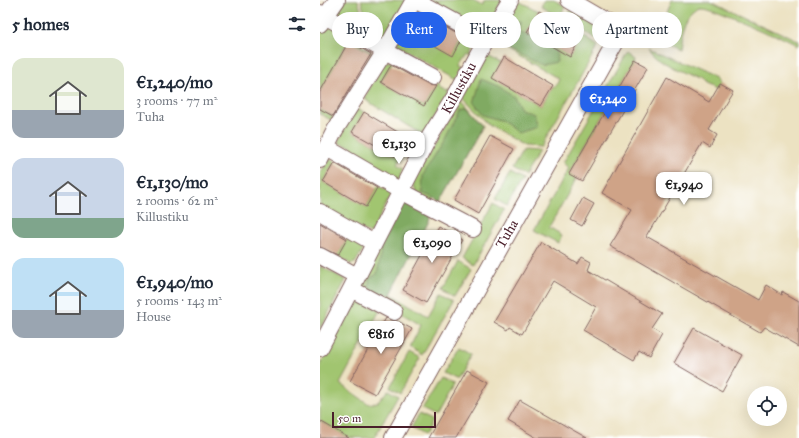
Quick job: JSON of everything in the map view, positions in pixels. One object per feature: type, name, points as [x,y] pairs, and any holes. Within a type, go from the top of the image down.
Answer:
[{"type":"street","points":[[337,0],[322,18],[433,77]]},
{"type":"street","points":[[455,22],[415,0],[385,51],[325,142],[401,190],[473,230]]},
{"type":"street","name":"Killustiku","points":[[503,12],[510,0]]},
{"type":"street","name":"Tuha","points":[[393,438],[622,32],[570,0]]},
{"type":"street","name":"Killustiku","points":[[320,348],[401,190],[481,48]]},
{"type":"street","points":[[320,212],[374,243]]},
{"type":"street","points":[[320,256],[394,312]]},
{"type":"green space","points":[[343,0],[358,0],[361,12],[335,12]]},
{"type":"green space","points":[[361,0],[404,0],[409,3],[403,12],[391,12],[391,31],[383,43],[383,12],[364,12]]},
{"type":"green space","points":[[430,0],[473,0],[482,5],[485,0],[502,0],[495,12],[455,12],[455,14]]},
{"type":"green space","points":[[545,0],[554,0],[565,6],[562,12],[550,12],[541,6]]},
{"type":"green space","points":[[672,0],[711,0],[799,41],[799,45],[763,28],[702,5],[696,7],[686,16],[682,28],[682,12],[667,12]]},
{"type":"green space","points":[[518,1],[539,11],[529,12],[529,28],[527,32],[529,33],[529,48],[556,48],[570,56],[575,48],[584,48],[584,36],[592,42],[592,48],[597,48],[541,147],[524,146],[490,126],[462,97],[486,55],[501,63],[493,78],[541,106],[553,86],[556,86],[559,79],[506,48],[521,48],[521,12],[511,12]]},
{"type":"green space","points":[[584,18],[592,23],[592,36],[584,32]]},
{"type":"green space","points":[[326,22],[332,26],[332,48],[345,48],[320,92],[320,29]]},
{"type":"green space","points":[[521,33],[529,35],[529,48],[556,48],[557,62],[542,65],[507,48],[521,48]]},
{"type":"green space","points":[[363,48],[374,54],[369,67],[364,64],[371,53]]},
{"type":"green space","points":[[401,48],[440,48],[453,55],[457,48],[474,48],[471,56],[468,54],[460,66],[464,68],[457,80]]},
{"type":"green space","points":[[649,48],[716,79],[720,83],[716,90],[703,85],[698,80],[671,67],[653,54]]},
{"type":"green space","points":[[628,51],[636,57],[635,60],[569,173],[577,178],[549,227],[562,235],[558,243],[534,230],[569,168],[563,163]]},
{"type":"green space","points":[[393,61],[381,82],[424,106],[436,85],[439,89],[447,93],[449,90],[449,93],[425,133],[421,134],[367,101],[365,97],[384,62]]},
{"type":"green space","points":[[481,79],[498,86],[514,96],[521,109],[534,114],[538,127],[518,133],[502,121],[483,115],[474,103]]},
{"type":"green space","points":[[461,100],[483,126],[440,202],[434,198],[431,203],[416,192],[413,183]]},
{"type":"green space","points":[[341,106],[344,108],[335,120],[331,120],[320,114],[320,109],[334,117]]},
{"type":"green space","points":[[357,108],[364,112],[352,132],[395,156],[406,137],[408,135],[412,137],[397,165],[403,169],[400,176],[402,177],[399,182],[350,152],[352,147],[339,143],[338,141]]},
{"type":"green space","points":[[467,108],[483,126],[440,202],[422,193],[423,175],[445,140],[460,110]]},
{"type":"green space","points":[[523,150],[539,151],[524,176],[512,169]]},
{"type":"green space","points":[[329,159],[335,161],[323,182],[366,207],[378,186],[392,192],[371,234],[320,209],[320,174]]},
{"type":"green space","points":[[510,173],[522,180],[507,206],[495,199]]},
{"type":"green space","points":[[406,201],[429,213],[429,221],[391,294],[372,296],[374,292],[369,289],[369,279],[377,274],[381,245],[404,202]]},
{"type":"green space","points":[[404,202],[430,216],[391,294],[428,316],[441,293],[454,300],[422,355],[410,347],[421,325],[372,296],[374,292],[370,289],[367,293],[360,286]]},
{"type":"green space","points":[[493,203],[504,210],[473,265],[462,258]]},
{"type":"green space","points":[[349,236],[364,246],[355,263],[351,264],[337,257]]},
{"type":"green space","points":[[458,261],[471,269],[455,296],[443,288]]},
{"type":"green space","points":[[320,266],[346,280],[320,329]]},
{"type":"green space","points":[[356,299],[380,310],[340,384],[369,404],[378,402],[388,390],[398,396],[374,438],[349,438],[320,421],[320,365]]},
{"type":"green space","points":[[459,347],[471,354],[457,379],[455,379],[443,373]]},
{"type":"green space","points":[[409,352],[420,358],[400,393],[390,387]]},
{"type":"green space","points":[[441,378],[452,384],[452,386],[436,415],[434,415],[422,409]]},
{"type":"green space","points":[[419,414],[432,420],[424,435],[411,428]]},
{"type":"building","points":[[447,28],[455,33],[455,48],[457,48],[453,56],[439,48],[447,48]]},
{"type":"building","points":[[345,48],[361,48],[371,54],[333,116],[320,109],[320,92]]},
{"type":"building","points":[[555,48],[575,48],[570,57]]},
{"type":"building","points":[[504,57],[553,86],[541,106],[492,78]]},
{"type":"building","points":[[635,60],[648,67],[582,181],[569,174]]},
{"type":"building","points":[[391,65],[428,85],[436,86],[424,106],[381,82]]},
{"type":"building","points":[[667,77],[709,102],[720,83],[733,90],[709,130],[717,135],[710,148],[702,143],[647,237],[758,300],[766,285],[782,295],[783,292],[799,301],[799,347],[764,327],[760,332],[610,246],[632,210],[602,193]]},
{"type":"building","points":[[364,112],[406,137],[395,156],[352,132]]},
{"type":"building","points":[[490,136],[514,149],[478,214],[454,200]]},
{"type":"building","points":[[334,163],[377,188],[366,207],[323,182]]},
{"type":"building","points":[[583,198],[594,204],[582,226],[571,220]]},
{"type":"building","points":[[320,223],[347,239],[338,255],[320,247]]},
{"type":"building","points":[[438,226],[462,240],[426,303],[403,290]]},
{"type":"building","points":[[541,242],[578,264],[582,257],[591,262],[588,270],[662,314],[652,329],[662,335],[649,358],[639,352],[634,360],[583,330],[596,307],[553,281],[522,334],[510,327],[508,330],[494,322]]},
{"type":"building","points":[[386,318],[397,321],[412,329],[375,394],[350,381]]},
{"type":"building","points":[[694,328],[742,355],[722,391],[674,363]]},
{"type":"building","points":[[467,370],[489,382],[456,438],[428,438]]},
{"type":"building","points":[[520,400],[587,438],[537,438],[508,421]]},
{"type":"building","points":[[320,421],[349,438],[320,438]]}]
